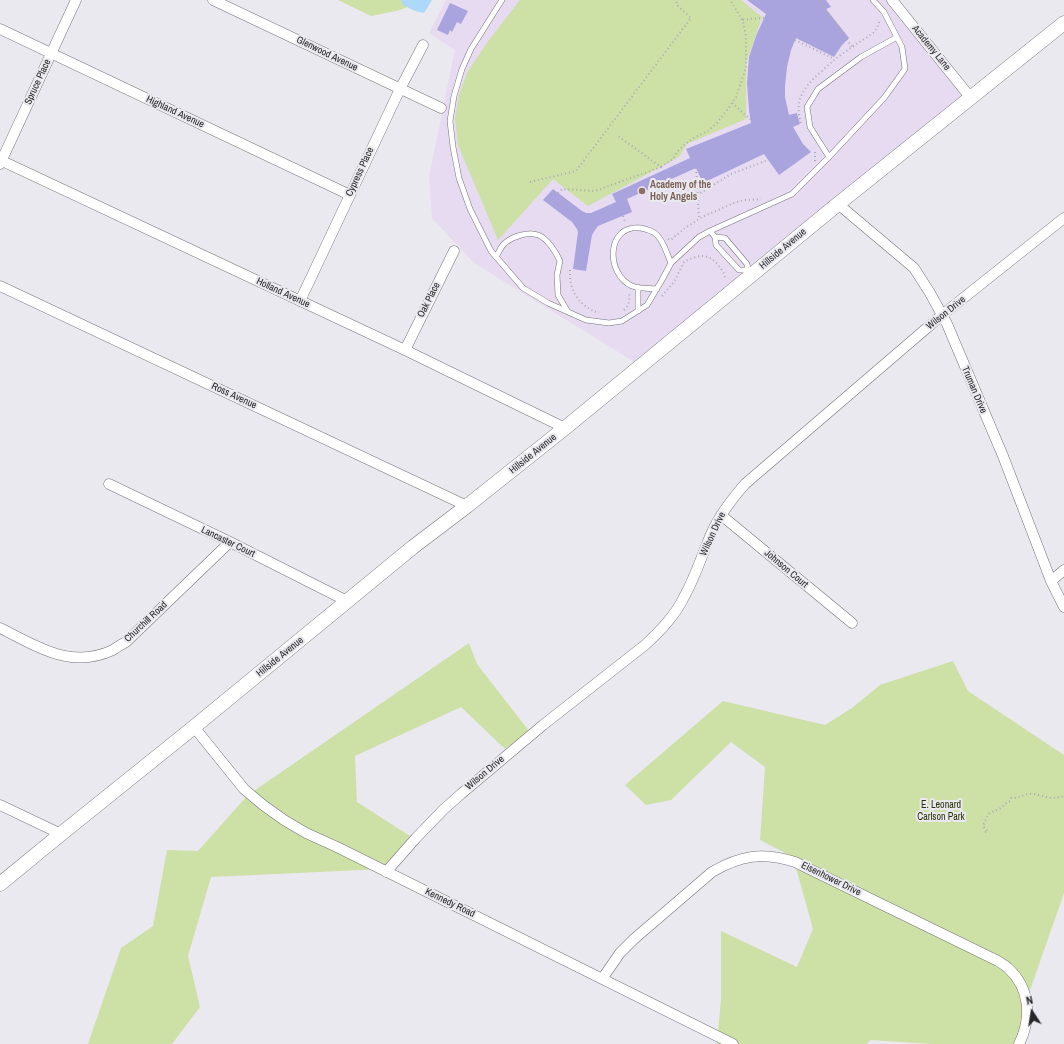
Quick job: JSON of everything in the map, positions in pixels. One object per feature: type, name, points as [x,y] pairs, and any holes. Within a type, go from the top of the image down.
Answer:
[{"type":"main road","name":"Hillside Avenue","points":[[0,884],[413,547],[565,428],[750,273],[1064,23]]},
{"type":"street","name":"Spruce Place","points":[[1,161],[76,0]]},
{"type":"street","name":"Glenwood Avenue","points":[[213,0],[441,108]]},
{"type":"street","name":"Academy Lane","points":[[892,0],[970,96],[954,111]]},
{"type":"street","name":"Highland Avenue","points":[[0,29],[350,195]]},
{"type":"street","name":"Cypress Place","points":[[300,301],[400,88],[423,45]]},
{"type":"street","name":"Holland Avenue","points":[[1,161],[405,350],[565,428]]},
{"type":"street","name":"Truman Drive","points":[[838,204],[914,268],[930,293],[942,315],[1003,456],[1051,581],[1064,607]]},
{"type":"street","name":"Wilson Drive","points":[[386,872],[416,838],[461,794],[543,725],[645,645],[659,632],[684,599],[694,579],[712,532],[721,515],[731,500],[745,484],[942,315],[1064,218]]},
{"type":"street","name":"Oak Place","points":[[405,350],[454,251]]},
{"type":"street","name":"Ross Avenue","points":[[0,286],[467,506]]},
{"type":"street","name":"Lancaster Court","points":[[109,484],[230,542],[347,601]]},
{"type":"street","name":"Johnson Court","points":[[721,515],[852,623]]},
{"type":"street","name":"Churchill Road","points":[[0,628],[46,651],[59,655],[87,657],[113,650],[126,642],[230,542]]},
{"type":"street","points":[[1051,581],[1064,570]]},
{"type":"street","name":"Kennedy Road","points":[[194,727],[244,789],[284,820],[306,833],[733,1044]]},
{"type":"street","points":[[0,805],[61,834]]},
{"type":"street","name":"Eisenhower Drive","points":[[602,979],[620,954],[634,939],[712,872],[724,865],[751,856],[780,858],[795,862],[998,961],[1008,968],[1016,977],[1022,988],[1028,1010],[1027,1023],[1020,1044]]},
{"type":"lane","points":[[502,0],[471,49],[462,69],[454,96],[450,121],[452,147],[459,178],[470,209],[491,251],[523,288],[568,313],[586,320],[610,323],[622,321],[647,304],[671,263],[699,237],[792,194],[884,98],[905,69],[902,47],[884,12],[873,0]]},
{"type":"lane","points":[[829,157],[810,127],[807,107],[818,89],[860,57],[897,37]]},
{"type":"lane","points":[[657,289],[632,286],[620,276],[614,259],[613,250],[615,240],[620,234],[629,229],[639,228],[653,232],[662,242],[671,263]]},
{"type":"lane","points":[[710,231],[715,237],[716,246],[739,270],[750,273]]},
{"type":"lane","points":[[496,256],[503,244],[523,234],[538,235],[547,242],[555,251],[560,261],[557,274],[558,295],[568,313]]},
{"type":"lane","points":[[715,237],[725,238],[747,264],[750,273]]},
{"type":"lane","points":[[638,287],[638,311]]},
{"type":"path","points":[[530,182],[576,171],[691,18],[677,5],[676,0]]},
{"type":"path","points":[[558,193],[562,189],[595,191],[661,167],[673,159],[683,146],[692,139],[709,130],[717,123],[736,97],[746,68],[746,36],[743,20],[730,0]]},
{"type":"path","points":[[819,0],[852,48]]},
{"type":"path","points":[[801,123],[798,110],[800,98],[811,80],[834,59],[873,33],[880,22],[879,17]]},
{"type":"path","points":[[743,20],[764,18]]},
{"type":"path","points":[[795,40],[834,59]]},
{"type":"path","points":[[732,103],[751,120]]},
{"type":"path","points":[[618,136],[661,167]]},
{"type":"path","points":[[813,165],[815,160],[815,146]]},
{"type":"path","points":[[697,195],[731,174],[768,160]]},
{"type":"path","points":[[696,168],[699,219]]},
{"type":"path","points":[[666,238],[670,240],[672,239],[699,219],[734,203],[744,200],[764,198]]},
{"type":"path","points":[[622,216],[625,223],[630,222]]},
{"type":"path","points":[[660,298],[674,282],[684,262],[687,260],[703,256],[710,258],[722,269],[725,278]]},
{"type":"path","points":[[570,270],[571,286],[576,296],[589,309],[600,314]]},
{"type":"path","points":[[624,310],[629,305],[630,298],[628,290]]},
{"type":"path","points":[[984,832],[988,831],[983,826],[988,814],[1001,808],[1006,802],[1010,801],[1011,798],[1016,798],[1030,793],[1053,798],[1064,797]]},
{"type":"shaded area","name":"Academy of the Holy Angels","points":[[446,0],[892,0],[970,97],[641,366],[474,263],[432,218],[429,177],[455,50],[429,33]]},
{"type":"green space","points":[[338,0],[429,0],[396,11],[371,16]]},
{"type":"green space","points":[[520,0],[741,0],[762,17],[746,63],[746,119],[687,144],[679,157],[588,206],[553,179],[498,240],[458,145],[455,118],[459,95],[468,71],[489,40]]},
{"type":"green space","points":[[469,643],[477,664],[529,731],[505,749],[461,707],[355,756],[357,802],[410,836],[383,869],[211,877],[188,956],[200,1007],[172,1044],[88,1044],[121,948],[153,926],[167,850],[198,851],[248,795]]},
{"type":"green space","name":"E. Leonard Carlson Park","points":[[953,661],[968,691],[1064,755],[1064,893],[1028,996],[1021,1044],[932,1044],[870,1040],[867,1044],[717,1044],[721,999],[721,931],[797,967],[813,929],[793,857],[760,840],[765,767],[731,742],[671,800],[646,805],[625,785],[723,701],[825,725],[852,708],[880,685]]},
{"type":"water","points":[[401,0],[432,0],[424,13],[415,11],[403,5]]},
{"type":"building","points":[[747,0],[826,0],[831,7],[826,9],[849,38],[834,57],[796,38],[791,50],[787,67],[785,97],[789,115],[797,113],[800,124],[793,127],[803,144],[811,152],[779,175],[764,154],[703,183],[696,168],[627,199],[632,212],[598,226],[592,235],[586,271],[573,269],[578,232],[572,222],[543,200],[553,189],[582,211],[591,213],[616,202],[612,194],[690,158],[686,149],[751,123],[747,83],[749,57],[756,36],[766,14]]},
{"type":"building","points":[[450,3],[468,11],[461,24],[457,22],[452,32],[450,30],[448,35],[437,30]]},
{"type":"place","name":"Academy of the Holy Angels","points":[[642,191]]}]
